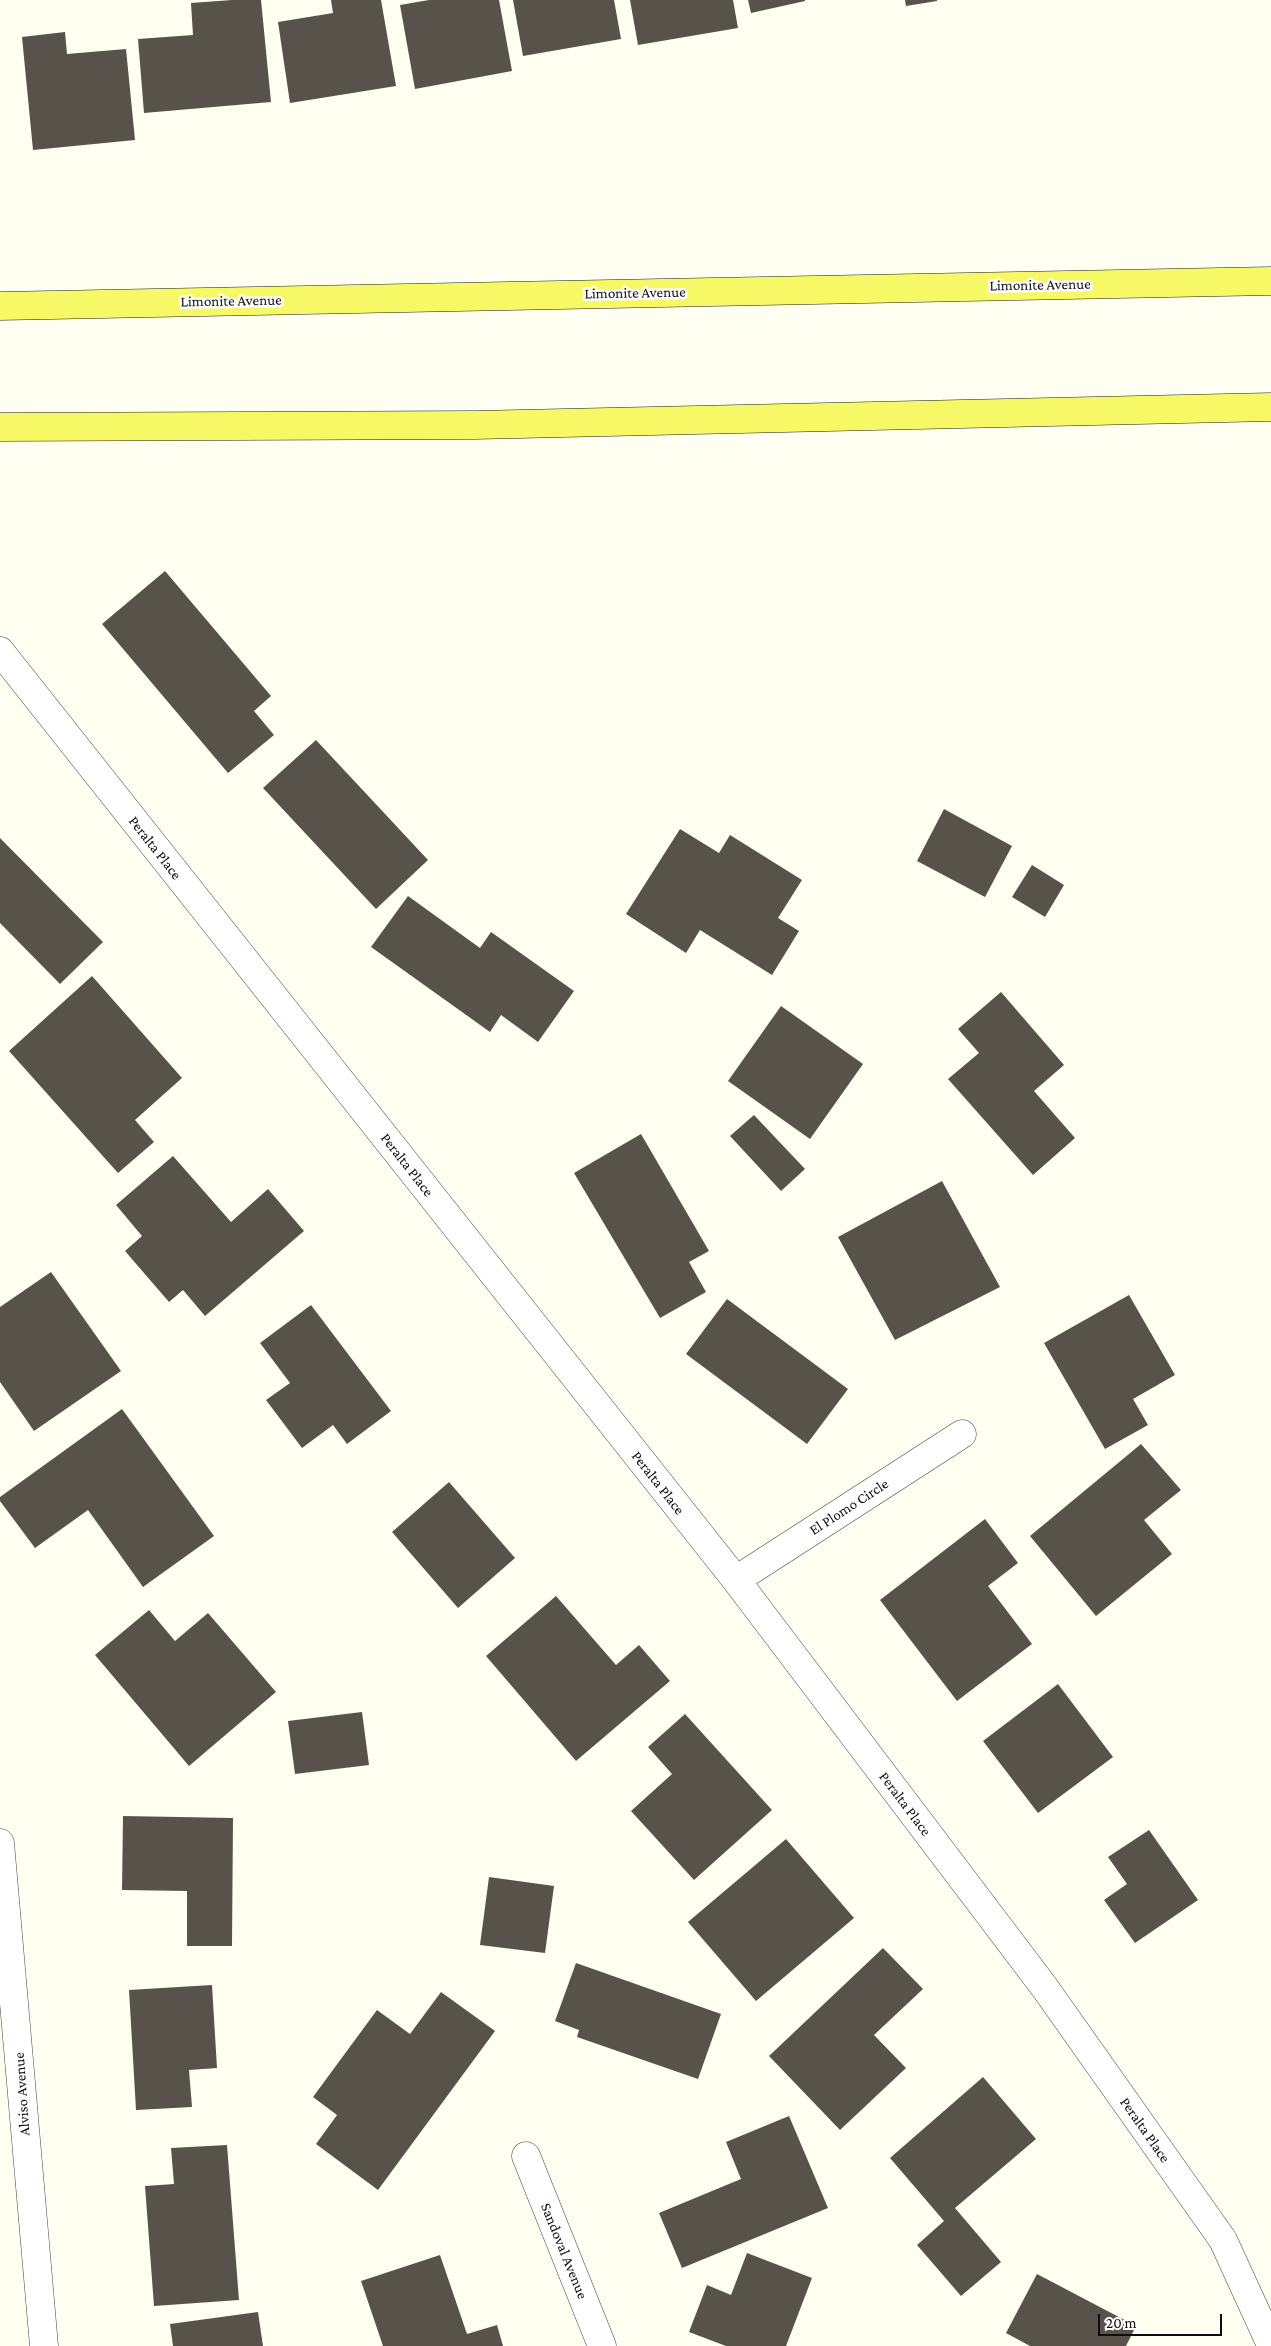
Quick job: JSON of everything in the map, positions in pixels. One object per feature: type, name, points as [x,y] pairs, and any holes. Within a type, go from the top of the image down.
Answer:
[{"type":"main road","name":"Limonite Avenue","points":[[0,306],[1271,281]]},
{"type":"main road","points":[[0,427],[475,425],[1271,407]]},
{"type":"street","name":"Peralta Place","points":[[0,652],[736,1580],[1045,1988],[1222,2240],[1271,2345]]},
{"type":"street","name":"El Plomo Circle","points":[[736,1580],[962,1434]]},
{"type":"street","name":"Alviso Avenue","points":[[0,1843],[44,2346]]},
{"type":"street","name":"Sandoval Avenue","points":[[526,2156],[602,2346]]},
{"type":"building","points":[[261,0],[271,102],[144,113],[138,39],[193,35],[191,3]]},
{"type":"building","points":[[331,0],[381,0],[396,86],[290,103],[278,22],[333,13]]},
{"type":"building","points":[[429,0],[499,0],[512,71],[415,89],[400,5]]},
{"type":"building","points":[[513,0],[614,0],[621,39],[523,56]]},
{"type":"building","points":[[630,0],[733,0],[738,28],[638,45]]},
{"type":"building","points":[[748,0],[805,0],[805,1],[751,13]]},
{"type":"building","points":[[905,0],[937,0],[937,1],[906,6]]},
{"type":"building","points":[[65,32],[67,54],[126,49],[135,140],[33,150],[22,37]]},
{"type":"building","points":[[165,571],[271,696],[254,711],[274,735],[228,773],[102,624]]},
{"type":"building","points":[[316,740],[428,860],[376,909],[263,788]]},
{"type":"building","points":[[944,809],[1012,846],[985,897],[917,861]]},
{"type":"building","points":[[680,829],[719,853],[730,835],[802,880],[778,918],[799,931],[772,975],[700,930],[686,953],[626,914]]},
{"type":"building","points":[[0,838],[103,942],[60,984],[0,923]]},
{"type":"building","points":[[1032,865],[1064,885],[1045,917],[1012,897]]},
{"type":"building","points":[[408,896],[480,948],[491,932],[574,991],[538,1042],[501,1015],[490,1032],[371,947]]},
{"type":"building","points":[[92,976],[182,1078],[135,1120],[154,1142],[118,1173],[9,1051]]},
{"type":"building","points":[[1001,992],[1064,1065],[1034,1091],[1075,1138],[1033,1175],[948,1079],[979,1053],[958,1029]]},
{"type":"building","points":[[781,1006],[863,1064],[810,1139],[728,1081]]},
{"type":"building","points":[[754,1115],[805,1169],[781,1191],[730,1136]]},
{"type":"building","points":[[641,1134],[709,1251],[689,1262],[706,1292],[660,1318],[574,1173]]},
{"type":"building","points":[[173,1156],[231,1222],[268,1189],[304,1231],[205,1316],[183,1290],[169,1302],[125,1251],[142,1236],[116,1205]]},
{"type":"building","points":[[942,1181],[1000,1287],[895,1340],[838,1237]]},
{"type":"building","points":[[51,1272],[121,1371],[34,1431],[0,1382],[0,1307]]},
{"type":"building","points":[[1129,1295],[1175,1375],[1133,1399],[1148,1425],[1105,1449],[1044,1343]]},
{"type":"building","points":[[727,1299],[848,1389],[807,1444],[686,1354]]},
{"type":"building","points":[[311,1305],[391,1411],[347,1444],[333,1425],[302,1448],[266,1400],[290,1383],[260,1343]]},
{"type":"building","points":[[122,1409],[214,1536],[143,1587],[88,1510],[35,1548],[0,1501],[0,1497]]},
{"type":"building","points":[[1141,1444],[1181,1490],[1144,1520],[1172,1554],[1096,1616],[1030,1536]]},
{"type":"building","points":[[449,1482],[515,1558],[458,1608],[392,1532]]},
{"type":"building","points":[[985,1519],[1018,1563],[988,1586],[1032,1644],[957,1701],[880,1600]]},
{"type":"building","points":[[556,1596],[616,1665],[639,1645],[670,1681],[576,1761],[486,1656]]},
{"type":"building","points":[[149,1610],[175,1641],[208,1613],[276,1692],[189,1766],[95,1655]]},
{"type":"building","points":[[1058,1684],[1113,1757],[1038,1813],[983,1741]]},
{"type":"building","points":[[362,1712],[369,1765],[295,1774],[288,1721]]},
{"type":"building","points":[[685,1714],[772,1810],[694,1880],[631,1811],[672,1774],[648,1747]]},
{"type":"building","points":[[123,1816],[233,1818],[232,1946],[187,1946],[187,1891],[122,1890]]},
{"type":"building","points":[[1149,1830],[1198,1900],[1135,1943],[1104,1900],[1127,1884],[1108,1857]]},
{"type":"building","points":[[786,1839],[854,1918],[756,2001],[688,1922]]},
{"type":"building","points":[[489,1877],[554,1886],[545,1953],[480,1945]]},
{"type":"building","points":[[883,1948],[923,1989],[874,2035],[906,2068],[840,2130],[769,2056]]},
{"type":"building","points":[[576,1963],[721,2014],[698,2079],[577,2037],[579,2030],[555,2021]]},
{"type":"building","points":[[212,1985],[217,2068],[189,2070],[192,2107],[136,2110],[129,1990]]},
{"type":"building","points":[[441,1992],[495,2031],[378,2190],[316,2144],[337,2115],[313,2097],[377,2010],[410,2034]]},
{"type":"building","points":[[983,2077],[1036,2139],[955,2208],[1001,2262],[961,2296],[917,2245],[944,2221],[890,2158]]},
{"type":"building","points":[[789,2116],[828,2208],[682,2268],[659,2213],[741,2179],[726,2142]]},
{"type":"building","points":[[227,2145],[239,2300],[154,2306],[145,2186],[174,2184],[171,2148]]},
{"type":"building","points":[[747,2253],[812,2278],[786,2346],[726,2346],[689,2332],[707,2285],[731,2295]]},
{"type":"building","points":[[440,2255],[467,2334],[497,2325],[503,2346],[383,2346],[361,2281]]},
{"type":"building","points":[[1037,2274],[1136,2326],[1126,2346],[1030,2346],[1006,2333]]},
{"type":"building","points":[[258,2312],[263,2346],[173,2346],[170,2324]]}]
